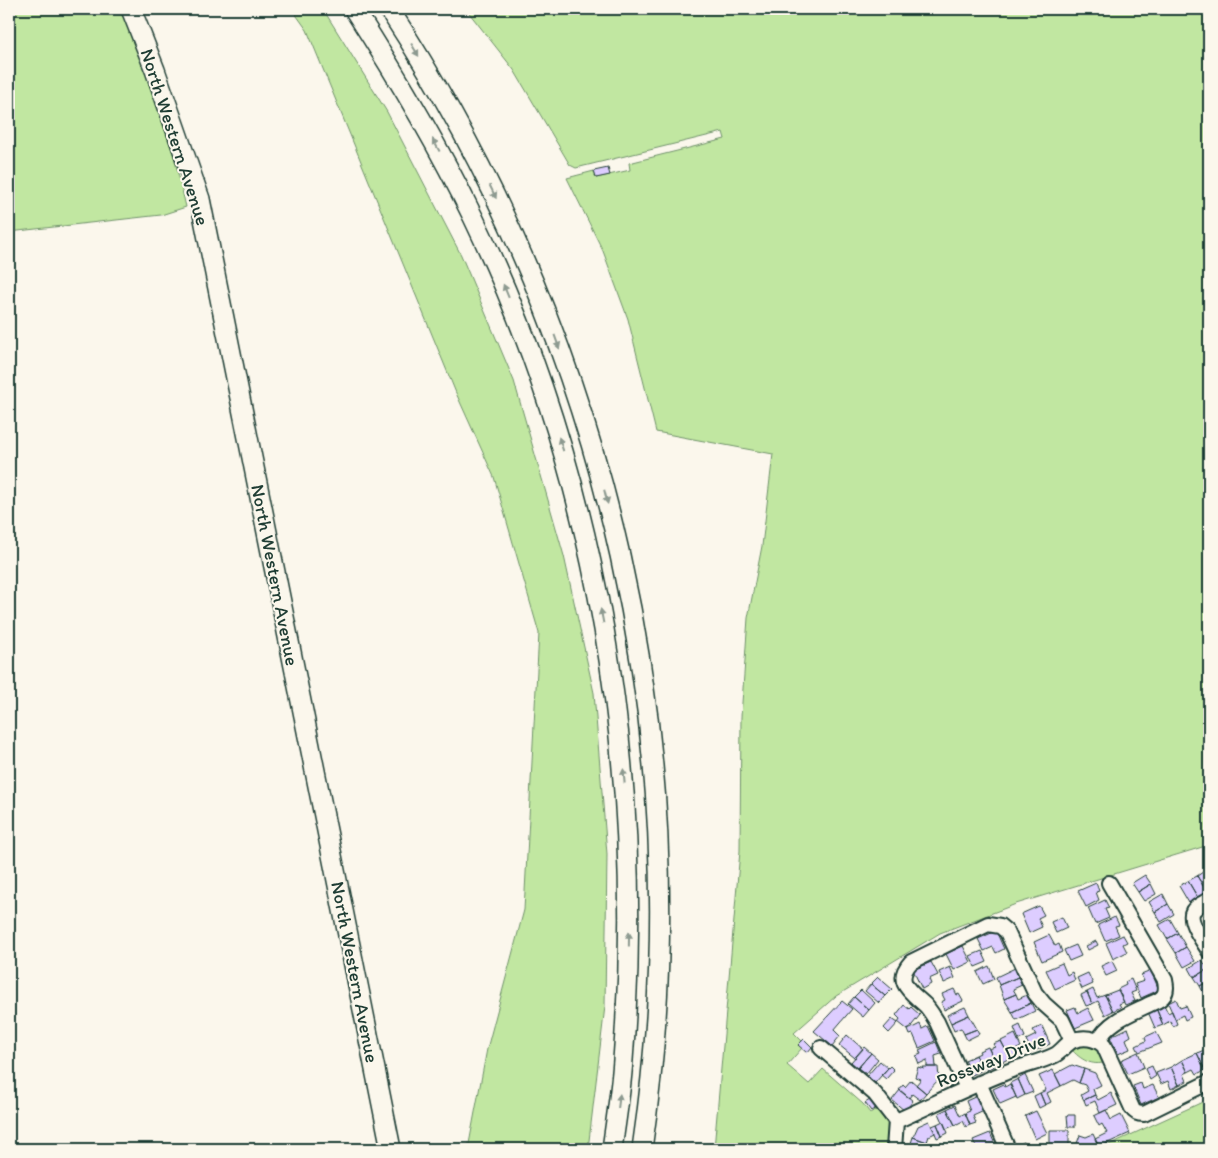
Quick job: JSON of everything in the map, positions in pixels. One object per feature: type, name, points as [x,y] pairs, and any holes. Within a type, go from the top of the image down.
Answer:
[{"type":"highway","name":"North Western Avenue","points":[[131,9],[155,70],[200,199],[391,1149]]},
{"type":"highway","points":[[354,9],[389,64],[448,166],[501,278],[546,399],[567,462],[586,542],[608,648],[616,704],[624,784],[628,852],[628,991],[623,1062],[612,1149]]},
{"type":"highway","points":[[389,9],[443,96],[474,152],[528,267],[566,366],[594,452],[625,578],[647,708],[659,851],[660,924],[658,995],[642,1149]]},
{"type":"street","points":[[1109,883],[1165,980],[1166,987],[1165,993],[1160,999],[1122,1018],[1107,1028],[1099,1040],[1104,1046],[1134,1112],[1144,1114],[1209,1082]]},
{"type":"street","points":[[1209,900],[1194,909],[1191,917],[1209,951]]},
{"type":"street","points":[[1008,1149],[931,1012],[906,987],[903,977],[907,967],[911,962],[988,924],[996,924],[1007,932],[1035,993],[1062,1020],[1072,1041]]},
{"type":"street","name":"Rossway Drive","points":[[896,1122],[1010,1070],[1053,1056],[1072,1041],[1093,1038],[1099,1040]]},
{"type":"street","points":[[821,1048],[875,1094],[896,1122],[894,1149]]},
{"type":"green space","points":[[9,9],[124,9],[172,148],[186,207],[161,215],[9,232]]},
{"type":"green space","points":[[292,9],[323,9],[387,112],[461,255],[514,381],[564,556],[594,693],[607,854],[605,1006],[588,1149],[468,1149],[487,1049],[524,910],[539,633],[494,477],[456,393],[307,30]]},
{"type":"green space","points":[[466,9],[1209,9],[1209,845],[1016,904],[940,933],[836,996],[794,1033],[802,1041],[802,1048],[787,1065],[809,1084],[823,1069],[863,1104],[870,1113],[880,1107],[889,1127],[890,1149],[714,1149],[740,851],[741,717],[748,618],[762,546],[773,454],[656,432],[628,319],[603,251],[567,178],[594,171],[596,178],[630,170],[629,163],[725,139],[723,132],[576,168],[570,165],[514,70]]},
{"type":"green space","points":[[1087,1043],[1096,1044],[1106,1062],[1091,1063],[1078,1056],[1071,1049]]},
{"type":"green space","points":[[1209,1099],[1209,1149],[1100,1149]]},
{"type":"building","points":[[608,168],[610,175],[596,178],[594,171]]},
{"type":"building","points":[[1206,870],[1209,876],[1209,891],[1207,892],[1197,876]]},
{"type":"building","points":[[1145,875],[1151,884],[1138,892],[1132,883]]},
{"type":"building","points":[[1197,876],[1207,892],[1198,898],[1188,881]]},
{"type":"building","points":[[1188,881],[1198,898],[1189,903],[1179,886]]},
{"type":"building","points":[[1096,883],[1099,891],[1096,892],[1099,900],[1086,907],[1078,891]]},
{"type":"building","points":[[1151,884],[1156,894],[1144,901],[1138,892]]},
{"type":"building","points":[[1163,894],[1168,904],[1155,912],[1149,902]]},
{"type":"building","points":[[1105,900],[1109,908],[1105,909],[1109,918],[1095,924],[1088,908]]},
{"type":"building","points":[[1168,904],[1174,914],[1161,922],[1155,912]]},
{"type":"building","points":[[1039,906],[1044,915],[1038,918],[1042,927],[1029,933],[1021,914]]},
{"type":"building","points":[[1062,917],[1067,928],[1056,933],[1051,922]]},
{"type":"building","points":[[1115,917],[1119,925],[1115,926],[1119,935],[1105,941],[1098,925]]},
{"type":"building","points":[[1170,919],[1178,933],[1167,939],[1159,925]]},
{"type":"building","points":[[996,931],[1004,949],[996,953],[993,947],[984,951],[978,939]]},
{"type":"building","points":[[1178,933],[1186,947],[1176,953],[1167,939]]},
{"type":"building","points":[[1049,935],[1055,946],[1059,944],[1062,952],[1042,961],[1034,942]]},
{"type":"building","points":[[1123,935],[1127,942],[1123,944],[1127,952],[1113,959],[1106,943]]},
{"type":"building","points":[[1096,941],[1098,945],[1088,950],[1086,946]]},
{"type":"building","points":[[1076,945],[1081,956],[1069,961],[1064,950]]},
{"type":"building","points":[[963,946],[971,962],[954,970],[946,954]]},
{"type":"building","points":[[1186,947],[1195,961],[1184,967],[1176,953]]},
{"type":"building","points":[[982,951],[987,962],[975,967],[970,956]]},
{"type":"building","points":[[1202,960],[1208,969],[1194,977],[1189,968]]},
{"type":"building","points":[[1112,961],[1117,971],[1106,976],[1101,966]]},
{"type":"building","points":[[931,962],[938,975],[929,979],[931,984],[922,989],[913,970]]},
{"type":"building","points":[[1062,963],[1067,975],[1072,972],[1075,980],[1055,989],[1046,970]]},
{"type":"building","points":[[989,966],[994,979],[983,984],[977,972]]},
{"type":"building","points":[[950,967],[955,978],[944,983],[939,972]]},
{"type":"building","points":[[1015,968],[1018,977],[999,985],[996,977]]},
{"type":"building","points":[[1208,969],[1209,981],[1200,986],[1194,977]]},
{"type":"building","points":[[1151,971],[1159,990],[1141,998],[1135,984],[1144,981],[1141,975]]},
{"type":"building","points":[[1088,973],[1093,984],[1082,989],[1077,978]]},
{"type":"building","points":[[878,977],[892,989],[885,996],[871,984]]},
{"type":"building","points":[[1018,977],[1022,985],[1013,989],[1016,994],[1004,999],[999,985]]},
{"type":"building","points":[[1131,979],[1136,991],[1131,993],[1135,1001],[1125,1005],[1118,989],[1126,985],[1125,982]]},
{"type":"building","points":[[1209,981],[1209,993],[1205,996],[1200,986]]},
{"type":"building","points":[[871,984],[885,996],[879,1003],[865,991]]},
{"type":"building","points":[[954,989],[963,1001],[944,1010],[941,1002],[945,1000],[942,994]]},
{"type":"building","points":[[1093,989],[1097,998],[1105,995],[1113,1011],[1105,1015],[1098,1001],[1092,1004],[1087,992]]},
{"type":"building","points":[[861,990],[875,1003],[869,1010],[854,997]]},
{"type":"building","points":[[1118,990],[1124,1002],[1119,1004],[1121,1007],[1113,1011],[1105,995]]},
{"type":"building","points":[[1087,992],[1092,1004],[1086,1006],[1081,995]]},
{"type":"building","points":[[1016,994],[1018,999],[1027,995],[1031,1003],[1012,1012],[1004,999]]},
{"type":"building","points":[[854,997],[869,1010],[863,1017],[848,1004]]},
{"type":"building","points":[[1176,999],[1180,1008],[1186,1006],[1191,1017],[1185,1020],[1183,1015],[1175,1019],[1168,1003]]},
{"type":"building","points":[[842,1001],[852,1009],[834,1030],[840,1036],[832,1046],[814,1031]]},
{"type":"building","points":[[1031,1003],[1035,1011],[1016,1020],[1012,1012]]},
{"type":"building","points":[[904,1005],[909,1009],[911,1007],[920,1015],[908,1030],[898,1022],[900,1019],[896,1015]]},
{"type":"building","points":[[1164,1005],[1168,1013],[1172,1011],[1177,1024],[1173,1026],[1170,1021],[1163,1025],[1156,1008]]},
{"type":"building","points":[[965,1007],[969,1015],[951,1023],[947,1015]]},
{"type":"building","points":[[1075,1007],[1078,1013],[1088,1008],[1094,1020],[1075,1028],[1067,1010]]},
{"type":"building","points":[[1156,1008],[1163,1025],[1155,1028],[1148,1012]]},
{"type":"building","points":[[969,1015],[977,1029],[964,1034],[961,1028],[954,1031],[951,1023]]},
{"type":"building","points":[[892,1019],[898,1023],[889,1033],[884,1028]]},
{"type":"building","points":[[920,1024],[922,1029],[928,1026],[935,1041],[919,1048],[913,1034],[910,1035],[908,1030]]},
{"type":"building","points":[[1020,1025],[1025,1037],[1019,1040],[1014,1028]]},
{"type":"building","points":[[1042,1026],[1050,1044],[1032,1052],[1026,1040],[1036,1035],[1033,1030]]},
{"type":"building","points":[[1128,1028],[1131,1036],[1126,1039],[1130,1049],[1118,1054],[1110,1037]]},
{"type":"building","points":[[977,1029],[979,1034],[967,1040],[964,1034]]},
{"type":"building","points":[[1156,1032],[1162,1043],[1139,1052],[1136,1046],[1146,1041],[1145,1037]]},
{"type":"building","points":[[1015,1034],[1021,1047],[1015,1050],[1018,1054],[1010,1058],[1001,1041]]},
{"type":"building","points":[[847,1035],[863,1049],[855,1058],[839,1045]]},
{"type":"building","points":[[804,1039],[812,1047],[807,1053],[798,1045]]},
{"type":"building","points":[[1001,1041],[1010,1058],[1002,1062],[1000,1058],[995,1061],[989,1049],[995,1047],[993,1044]]},
{"type":"building","points":[[936,1042],[941,1054],[935,1056],[936,1067],[927,1067],[927,1060],[919,1064],[916,1056],[921,1054],[919,1050]]},
{"type":"building","points":[[864,1047],[871,1053],[858,1068],[851,1062]]},
{"type":"building","points":[[988,1047],[996,1065],[988,1069],[986,1065],[981,1067],[976,1055],[980,1053],[979,1051]]},
{"type":"building","points":[[1209,1048],[1209,1068],[1205,1070],[1197,1053]]},
{"type":"building","points":[[1138,1052],[1144,1067],[1128,1074],[1121,1060]]},
{"type":"building","points":[[871,1053],[878,1059],[866,1074],[858,1068]]},
{"type":"building","points":[[1197,1053],[1205,1070],[1197,1074],[1194,1069],[1188,1072],[1182,1060]]},
{"type":"building","points":[[976,1055],[983,1070],[972,1075],[965,1060]]},
{"type":"building","points":[[1182,1060],[1188,1072],[1184,1074],[1187,1081],[1179,1085],[1171,1067]]},
{"type":"building","points":[[880,1061],[888,1068],[875,1083],[867,1076]]},
{"type":"building","points":[[1072,1065],[1084,1069],[1079,1083],[1073,1080],[1061,1086],[1055,1074]]},
{"type":"building","points":[[890,1066],[894,1070],[886,1079],[881,1075]]},
{"type":"building","points":[[1152,1066],[1156,1076],[1150,1080],[1145,1069]]},
{"type":"building","points":[[918,1067],[924,1069],[923,1067],[938,1067],[939,1079],[926,1093],[916,1085],[921,1079],[915,1077]]},
{"type":"building","points":[[1171,1067],[1179,1085],[1171,1089],[1168,1081],[1161,1084],[1156,1073]]},
{"type":"building","points":[[1084,1069],[1095,1073],[1101,1085],[1093,1089],[1095,1095],[1084,1100],[1081,1095],[1088,1091],[1085,1085],[1079,1083]]},
{"type":"building","points":[[1053,1070],[1061,1086],[1047,1093],[1051,1102],[1045,1105],[1040,1093],[1046,1090],[1039,1076]]},
{"type":"building","points":[[1025,1075],[1033,1092],[1025,1095],[1018,1079]]},
{"type":"building","points":[[1018,1079],[1025,1095],[1017,1099],[1010,1083]]},
{"type":"building","points":[[911,1080],[926,1093],[920,1100],[912,1094],[909,1098],[899,1090],[903,1085],[905,1087]]},
{"type":"building","points":[[1141,1083],[1143,1089],[1153,1085],[1159,1097],[1141,1105],[1133,1086]]},
{"type":"building","points":[[1004,1084],[1005,1087],[1010,1084],[1016,1097],[1000,1104],[993,1089]]},
{"type":"building","points":[[900,1090],[913,1101],[905,1111],[892,1100]]},
{"type":"building","points":[[1040,1093],[1045,1105],[1039,1108],[1034,1096]]},
{"type":"building","points":[[1111,1093],[1117,1105],[1100,1113],[1095,1101],[1086,1105],[1084,1100],[1095,1095],[1098,1100]]},
{"type":"building","points":[[977,1096],[984,1111],[973,1116],[976,1123],[970,1125],[965,1113],[970,1111],[966,1101]]},
{"type":"building","points":[[873,1098],[879,1106],[871,1111],[865,1103]]},
{"type":"building","points":[[955,1105],[960,1116],[965,1113],[970,1125],[966,1127],[963,1121],[955,1125],[947,1109]]},
{"type":"building","points":[[947,1109],[955,1125],[946,1129],[939,1113]]},
{"type":"building","points":[[1106,1110],[1111,1120],[1121,1115],[1130,1133],[1099,1147],[1095,1139],[1107,1133],[1102,1124],[1099,1126],[1094,1116]]},
{"type":"building","points":[[1036,1111],[1047,1133],[1035,1139],[1025,1116]]},
{"type":"building","points":[[1067,1115],[1075,1115],[1075,1127],[1068,1127]]},
{"type":"building","points":[[929,1121],[935,1133],[929,1136],[927,1142],[913,1137],[918,1126]]},
{"type":"building","points":[[943,1121],[948,1133],[942,1136],[937,1124]]},
{"type":"building","points":[[937,1124],[942,1136],[937,1138],[932,1126]]},
{"type":"building","points":[[1050,1130],[1069,1130],[1069,1148],[1050,1148]]},
{"type":"building","points":[[990,1133],[995,1149],[977,1149],[973,1140]]},
{"type":"building","points":[[1093,1134],[1099,1147],[1095,1149],[1075,1149],[1080,1135],[1086,1137]]},
{"type":"building","points":[[913,1137],[927,1142],[925,1149],[909,1149]]},
{"type":"building","points":[[1024,1142],[1027,1148],[1037,1143],[1040,1149],[1018,1149],[1016,1146]]}]
